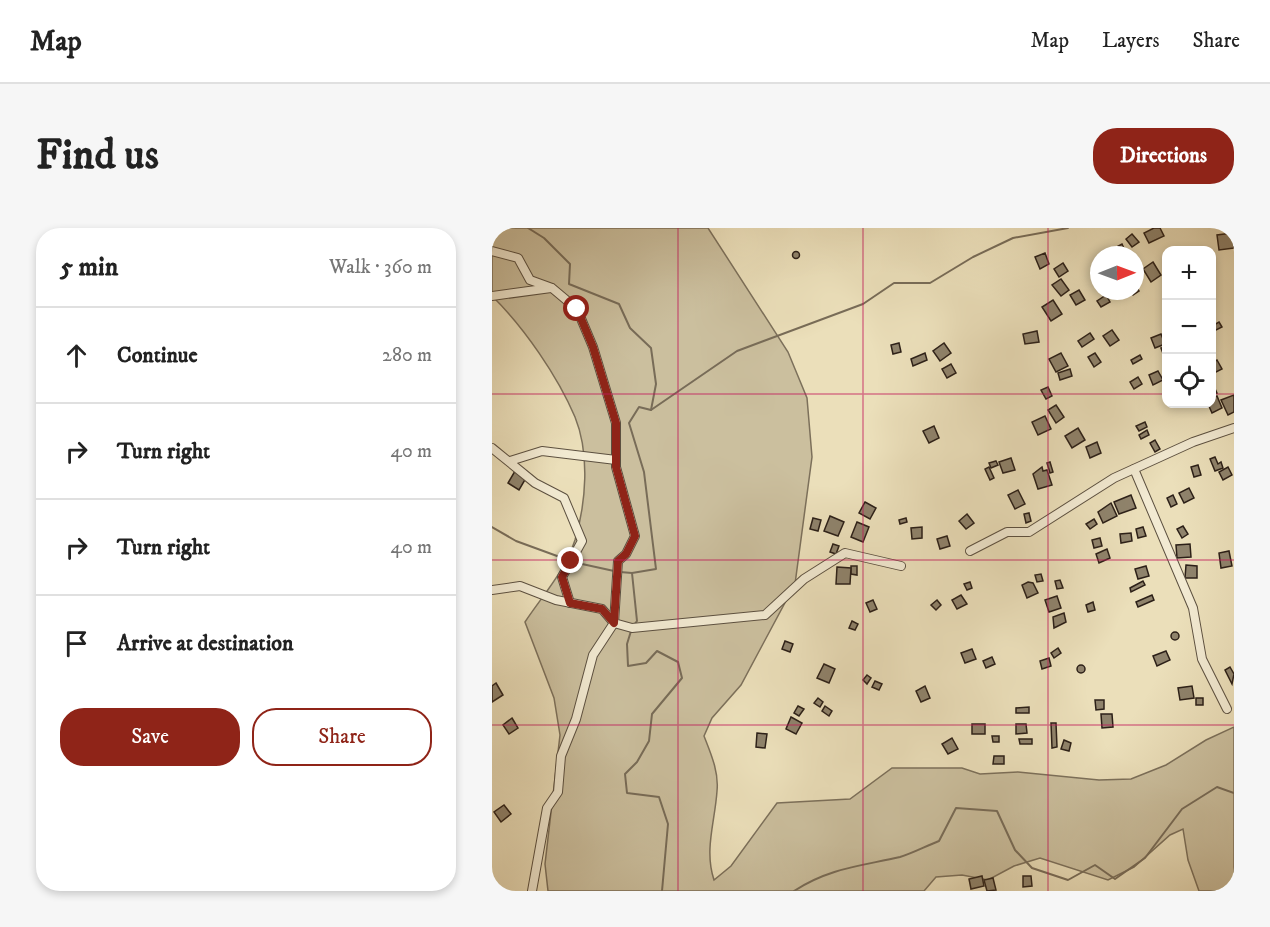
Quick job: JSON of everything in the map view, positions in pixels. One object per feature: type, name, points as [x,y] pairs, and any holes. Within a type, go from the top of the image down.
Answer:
[{"type":"street","points":[[492,251],[518,258],[530,280],[552,288],[577,309],[593,347],[616,423],[616,460],[620,484],[635,536],[626,554],[618,561],[614,623],[593,655],[576,719],[561,756],[558,792],[547,808],[532,891]]},
{"type":"street","points":[[492,296],[552,288]]},
{"type":"street","points":[[970,551],[1007,532],[1029,532],[1114,478],[1192,442],[1234,428]]},
{"type":"street","points":[[492,448],[535,483],[564,498],[582,541],[562,577],[570,603]]},
{"type":"street","points":[[510,461],[542,451],[616,460]]},
{"type":"street","points":[[1134,469],[1193,608],[1202,659],[1227,709]]},
{"type":"street","points":[[492,590],[520,586],[570,603],[602,609],[614,623],[632,628],[765,615],[804,579],[845,553],[901,566]]},
{"type":"shaded area","points":[[492,228],[708,228],[788,352],[807,398],[812,457],[795,584],[741,685],[712,718],[704,736],[717,777],[710,847],[714,880],[731,866],[777,803],[850,799],[892,768],[962,768],[980,774],[1018,772],[1099,780],[1131,779],[1166,765],[1206,740],[1234,727],[1234,891],[1199,891],[1188,860],[1183,829],[1170,835],[1134,867],[1108,880],[1040,858],[1014,866],[988,880],[962,875],[936,877],[924,891],[548,891],[545,864],[560,735],[554,698],[525,622],[560,572],[575,540],[584,495],[583,447],[575,417],[550,369],[528,337],[492,296]]},
{"type":"building","points":[[1160,228],[1164,236],[1149,243],[1144,233]]},
{"type":"building","points":[[1232,233],[1234,248],[1219,250],[1217,235]]},
{"type":"building","points":[[1132,234],[1139,242],[1131,246],[1126,239]]},
{"type":"building","points":[[796,251],[800,255],[796,259],[792,255]]},
{"type":"building","points":[[1045,253],[1049,264],[1040,269],[1035,257]]},
{"type":"building","points":[[1153,262],[1161,275],[1151,282],[1144,268]]},
{"type":"building","points":[[1063,263],[1068,271],[1059,277],[1054,269]]},
{"type":"building","points":[[1061,279],[1069,290],[1061,296],[1052,285]]},
{"type":"building","points":[[1079,290],[1085,300],[1076,305],[1070,295]]},
{"type":"building","points":[[1053,300],[1062,314],[1051,321],[1042,307]]},
{"type":"building","points":[[1109,300],[1110,302],[1101,307],[1097,301]]},
{"type":"building","points":[[1219,322],[1222,327],[1216,330],[1216,324]]},
{"type":"building","points":[[1112,330],[1119,340],[1110,346],[1103,336]]},
{"type":"building","points":[[1037,331],[1039,342],[1025,344],[1023,334]]},
{"type":"building","points":[[1090,333],[1094,339],[1082,347],[1078,341]]},
{"type":"building","points":[[1161,334],[1162,345],[1155,348],[1151,338]]},
{"type":"building","points":[[899,343],[901,352],[893,354],[891,345]]},
{"type":"building","points":[[944,343],[951,353],[940,361],[933,351]]},
{"type":"building","points":[[925,353],[927,360],[913,366],[911,359]]},
{"type":"building","points":[[1061,353],[1068,366],[1056,372],[1049,359]]},
{"type":"building","points":[[1095,353],[1101,362],[1094,367],[1088,357]]},
{"type":"building","points":[[1140,355],[1142,359],[1133,364],[1131,360]]},
{"type":"building","points":[[1216,361],[1222,369],[1216,372]]},
{"type":"building","points":[[951,364],[956,373],[947,378],[942,369]]},
{"type":"building","points":[[1070,369],[1072,376],[1060,380],[1058,373]]},
{"type":"building","points":[[1158,371],[1162,380],[1153,385],[1149,375]]},
{"type":"building","points":[[1138,377],[1142,384],[1134,389],[1130,382]]},
{"type":"building","points":[[1048,387],[1052,396],[1046,399],[1041,390]]},
{"type":"building","points":[[1234,395],[1234,412],[1228,415],[1221,400]]},
{"type":"building","points":[[1216,396],[1222,408],[1212,413],[1210,408],[1216,408]]},
{"type":"building","points":[[1056,405],[1064,417],[1056,423],[1048,410]]},
{"type":"building","points":[[1045,416],[1051,429],[1038,435],[1032,422]]},
{"type":"building","points":[[1145,422],[1147,427],[1139,431],[1136,426]]},
{"type":"building","points":[[934,426],[939,438],[929,443],[923,431]]},
{"type":"building","points":[[1078,428],[1085,440],[1072,448],[1065,436]]},
{"type":"building","points":[[1147,430],[1149,435],[1141,439],[1139,435]]},
{"type":"building","points":[[1155,440],[1160,449],[1155,452],[1150,443]]},
{"type":"building","points":[[1097,442],[1101,453],[1090,458],[1086,447]]},
{"type":"building","points":[[1215,457],[1218,464],[1221,462],[1223,468],[1215,471],[1210,459]]},
{"type":"building","points":[[1011,458],[1015,470],[1003,473],[999,462]]},
{"type":"building","points":[[996,461],[998,465],[991,468],[989,463]]},
{"type":"building","points":[[1050,462],[1053,472],[1050,473],[1047,463]]},
{"type":"building","points":[[1198,465],[1201,475],[1194,477],[1191,467]]},
{"type":"building","points":[[989,467],[994,478],[990,480],[985,469]]},
{"type":"building","points":[[1042,467],[1043,471],[1047,470],[1052,485],[1038,489],[1033,474]]},
{"type":"building","points":[[1228,467],[1232,475],[1223,480],[1219,472]]},
{"type":"building","points":[[515,471],[526,478],[519,490],[508,483]]},
{"type":"building","points":[[1189,488],[1194,498],[1184,503],[1179,493]]},
{"type":"building","points":[[1018,490],[1025,504],[1015,509],[1008,495]]},
{"type":"building","points":[[1131,495],[1136,508],[1119,514],[1114,502]]},
{"type":"building","points":[[1173,495],[1177,504],[1171,507],[1167,498]]},
{"type":"building","points":[[865,502],[876,508],[870,519],[859,513]]},
{"type":"building","points":[[1111,503],[1117,516],[1103,523],[1098,512]]},
{"type":"building","points":[[1029,513],[1031,521],[1026,523],[1024,514]]},
{"type":"building","points":[[967,514],[974,523],[966,529],[959,521]]},
{"type":"building","points":[[830,516],[844,522],[838,536],[824,531]]},
{"type":"building","points":[[813,518],[821,520],[818,531],[810,529]]},
{"type":"building","points":[[906,518],[907,522],[900,524],[899,520]]},
{"type":"building","points":[[1094,519],[1097,524],[1090,529],[1086,524]]},
{"type":"building","points":[[857,522],[869,527],[863,542],[851,537]]},
{"type":"building","points":[[1183,526],[1188,534],[1182,538],[1177,529]]},
{"type":"building","points":[[922,527],[922,538],[912,539],[911,528]]},
{"type":"building","points":[[1143,527],[1146,536],[1138,538],[1136,529]]},
{"type":"building","points":[[1131,533],[1132,541],[1121,543],[1120,534]]},
{"type":"building","points":[[947,536],[950,546],[940,549],[937,539]]},
{"type":"building","points":[[1100,538],[1102,546],[1094,548],[1092,540]]},
{"type":"building","points":[[833,544],[839,546],[836,554],[830,552]]},
{"type":"building","points":[[1190,544],[1191,557],[1177,558],[1176,545]]},
{"type":"building","points":[[1107,549],[1110,558],[1099,563],[1096,554]]},
{"type":"building","points":[[1229,551],[1232,566],[1221,568],[1219,553]]},
{"type":"building","points":[[1186,565],[1197,566],[1197,578],[1185,578]]},
{"type":"building","points":[[851,566],[857,566],[857,575],[851,574]]},
{"type":"building","points":[[1146,566],[1149,576],[1138,579],[1135,569]]},
{"type":"building","points":[[837,567],[851,568],[850,584],[836,584]]},
{"type":"building","points":[[1041,574],[1043,581],[1037,582],[1035,575]]},
{"type":"building","points":[[1060,580],[1063,588],[1057,589],[1055,581]]},
{"type":"building","points":[[1143,581],[1145,585],[1131,592],[1130,588]]},
{"type":"building","points":[[970,582],[972,588],[967,590],[964,584]]},
{"type":"building","points":[[1028,582],[1033,583],[1038,593],[1027,598],[1022,585]]},
{"type":"building","points":[[961,595],[967,604],[957,609],[952,600]]},
{"type":"building","points":[[1152,595],[1154,600],[1138,607],[1136,602]]},
{"type":"building","points":[[1057,596],[1061,608],[1049,612],[1045,600]]},
{"type":"building","points":[[873,600],[877,609],[870,612],[866,603]]},
{"type":"building","points":[[937,600],[941,605],[936,610],[931,605]]},
{"type":"building","points":[[1093,602],[1095,610],[1088,612],[1086,605]]},
{"type":"building","points":[[1064,613],[1066,622],[1054,628],[1053,617]]},
{"type":"building","points":[[852,621],[858,624],[855,630],[849,628]]},
{"type":"building","points":[[1175,632],[1179,636],[1175,640],[1171,636]]},
{"type":"building","points":[[785,641],[793,644],[790,652],[782,649]]},
{"type":"building","points":[[1058,648],[1061,653],[1054,658],[1051,653]]},
{"type":"building","points":[[972,649],[976,659],[965,663],[961,653]]},
{"type":"building","points":[[1166,651],[1170,660],[1157,666],[1153,656]]},
{"type":"building","points":[[992,657],[995,664],[986,668],[983,661]]},
{"type":"building","points":[[1049,658],[1051,666],[1042,669],[1040,661]]},
{"type":"building","points":[[824,664],[835,669],[829,683],[817,678]]},
{"type":"building","points":[[1081,665],[1085,669],[1081,673],[1077,669]]},
{"type":"building","points":[[1230,667],[1234,674],[1232,684],[1225,670]]},
{"type":"building","points":[[867,675],[871,678],[867,684],[863,680]]},
{"type":"building","points":[[875,681],[882,684],[879,690],[872,687]]},
{"type":"building","points":[[496,683],[503,695],[492,702],[492,686]]},
{"type":"building","points":[[925,686],[930,698],[921,702],[916,691]]},
{"type":"building","points":[[1192,686],[1194,698],[1180,700],[1178,688]]},
{"type":"building","points":[[818,698],[823,702],[820,707],[814,703]]},
{"type":"building","points":[[1196,698],[1203,698],[1203,705],[1196,705]]},
{"type":"building","points":[[1095,700],[1104,700],[1104,709],[1096,710]]},
{"type":"building","points":[[798,706],[804,709],[799,716],[794,713]]},
{"type":"building","points":[[825,706],[832,711],[829,716],[822,711]]},
{"type":"building","points":[[1029,707],[1029,713],[1016,713],[1016,708]]},
{"type":"building","points":[[1101,714],[1112,714],[1113,727],[1102,728]]},
{"type":"building","points":[[791,717],[802,723],[796,734],[786,729]]},
{"type":"building","points":[[512,718],[518,728],[509,734],[503,725]]},
{"type":"building","points":[[1051,723],[1056,723],[1057,747],[1052,748]]},
{"type":"building","points":[[972,724],[985,724],[985,734],[972,734]]},
{"type":"building","points":[[1016,724],[1026,724],[1027,733],[1016,734]]},
{"type":"building","points":[[757,733],[767,734],[765,748],[756,747]]},
{"type":"building","points":[[992,736],[999,736],[999,742],[993,742]]},
{"type":"building","points":[[952,738],[958,749],[948,754],[942,744]]},
{"type":"building","points":[[1019,739],[1032,739],[1032,744],[1020,744]]},
{"type":"building","points":[[1064,740],[1071,743],[1069,751],[1061,749]]},
{"type":"building","points":[[994,756],[1004,756],[1004,764],[993,764]]},
{"type":"building","points":[[504,805],[511,814],[501,822],[494,812]]},
{"type":"building","points":[[982,876],[984,886],[971,889],[969,879]]},
{"type":"building","points":[[1023,876],[1031,876],[1032,886],[1023,887]]},
{"type":"building","points":[[993,878],[996,890],[987,891],[984,880]]},
{"type":"waterway","points":[[528,228],[544,238],[570,264],[569,284],[619,304],[630,328],[651,348],[656,384],[651,410],[639,407],[629,423],[644,472],[656,569],[632,573],[637,621],[633,626]]},
{"type":"waterway","points":[[651,410],[737,351],[863,304],[894,283],[930,283],[973,257],[1013,238],[1068,228]]},
{"type":"waterway","points":[[492,527],[516,541],[568,560]]},
{"type":"waterway","points":[[573,562],[614,571]]},
{"type":"waterway","points":[[620,572],[632,573]]},
{"type":"waterway","points":[[631,631],[627,644],[628,666],[646,663],[657,651],[678,662],[682,678],[652,714],[649,741],[637,762],[625,774],[627,793],[659,797],[668,824],[662,891]]},
{"type":"waterway","points":[[794,891],[820,877],[910,854],[939,841],[956,808],[997,811],[1015,850],[1032,868],[1068,880],[1095,865],[1115,879],[1145,858],[1182,809],[1217,787],[1234,793]]},
{"type":"route","points":[[571,561],[562,577],[570,603],[602,609],[614,623],[618,561],[626,554],[635,536],[616,467],[616,423],[593,347],[577,309]]}]
